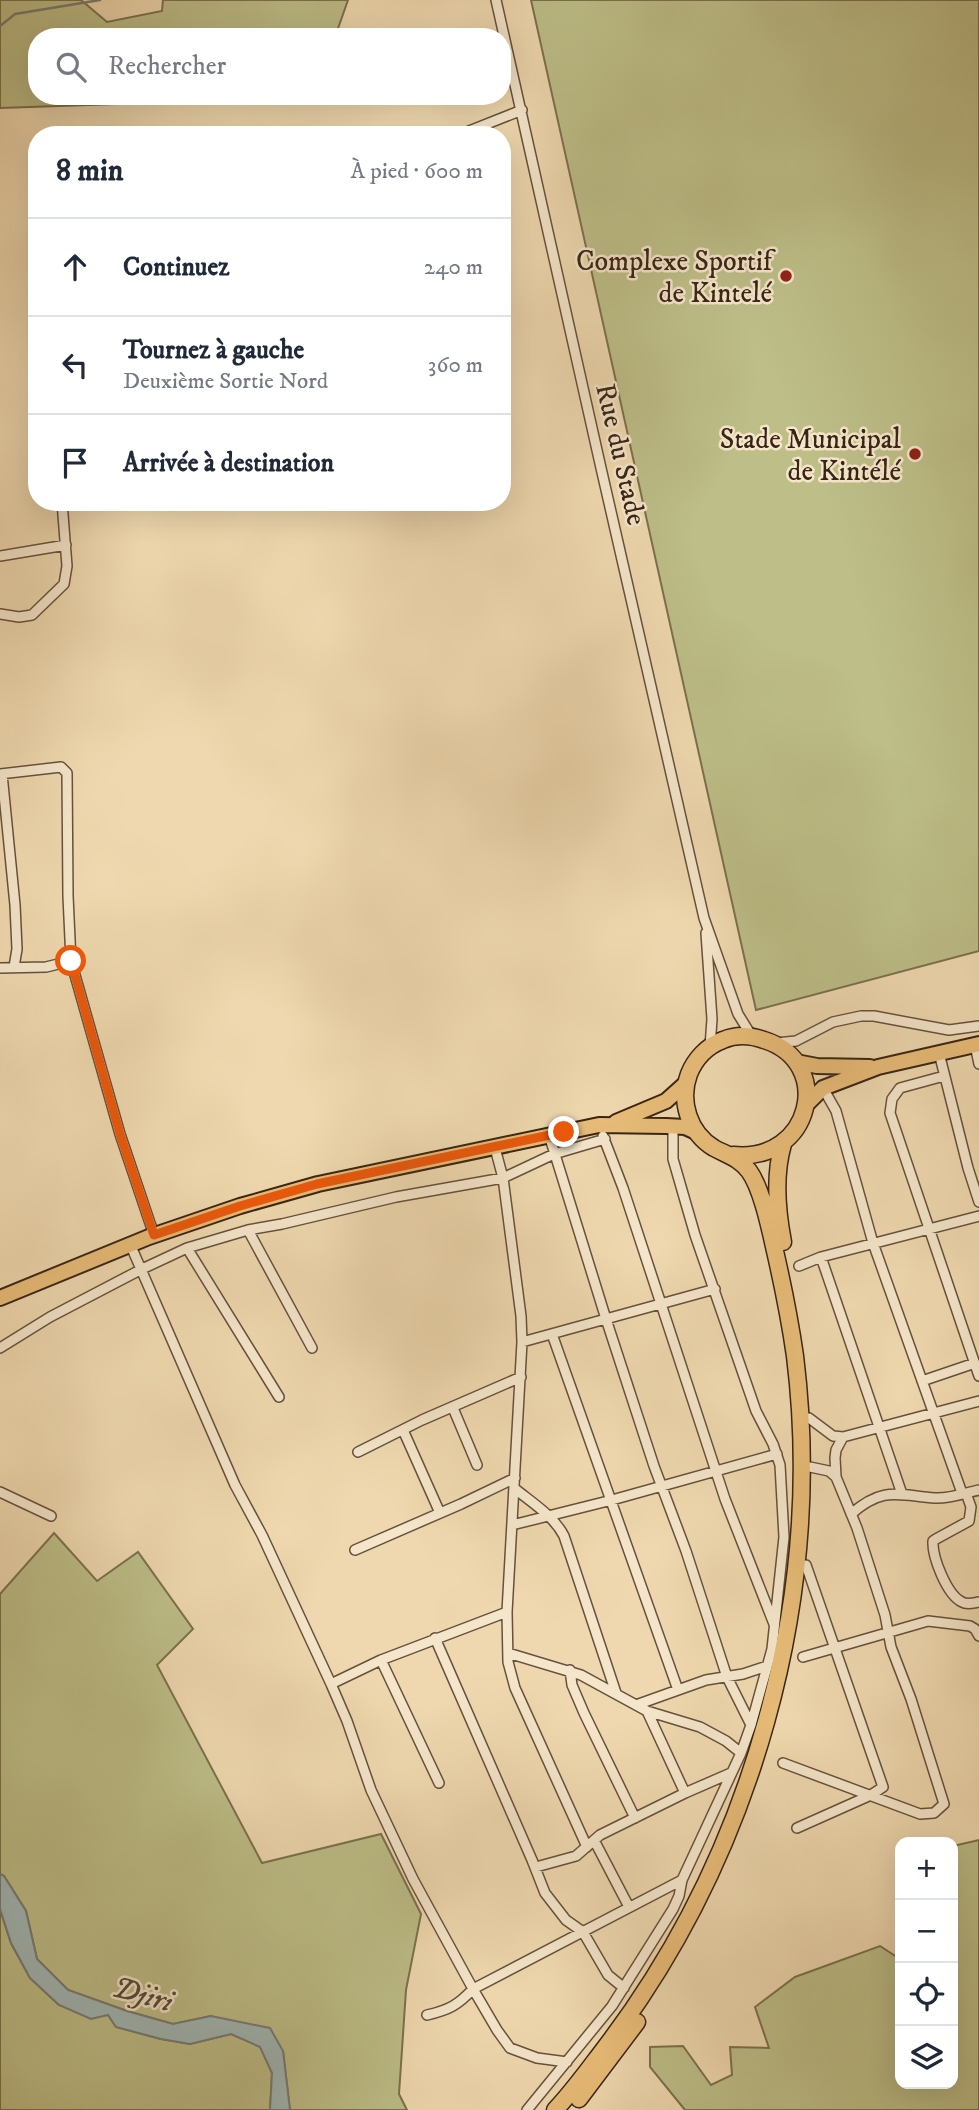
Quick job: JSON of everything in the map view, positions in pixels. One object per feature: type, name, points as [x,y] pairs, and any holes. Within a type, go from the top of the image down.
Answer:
[{"type":"highway","points":[[751,1035],[776,1044],[796,1062],[806,1090],[802,1120],[794,1133],[782,1144],[759,1155],[733,1155],[712,1147],[696,1132],[684,1101],[685,1084],[694,1063],[710,1047],[736,1036],[751,1035]]},
{"type":"highway","points":[[555,2110],[637,2014],[673,1965],[736,1841],[781,1703],[797,1629],[806,1564],[810,1467],[809,1418],[799,1320],[779,1222],[778,1168],[782,1144]]},
{"type":"highway","points":[[569,2110],[612,2057],[637,2014],[701,1892],[740,1803],[768,1713],[792,1592],[800,1499],[800,1421],[795,1355],[768,1223],[752,1175],[733,1155]]},
{"type":"main road","points":[[806,1105],[823,1088],[878,1067],[977,1044]]},
{"type":"main road","points":[[796,1062],[817,1066],[878,1067]]},
{"type":"main road","points":[[604,1130],[666,1101],[685,1084]]},
{"type":"main road","points":[[0,1298],[154,1235],[317,1184],[549,1135],[673,1126],[696,1132]]},
{"type":"street","name":"Rue du Stade","points":[[496,0],[502,28]]},
{"type":"street","name":"Rue du Stade","points":[[511,68],[704,918],[738,1014],[751,1035]]},
{"type":"street","points":[[482,126],[522,110]]},
{"type":"street","points":[[0,614],[19,617],[32,615],[64,584],[66,545],[63,511]]},
{"type":"street","points":[[0,556],[66,545]]},
{"type":"street","points":[[14,967],[17,950],[15,905],[1,774],[61,767],[67,773],[71,961],[120,1134],[154,1235]]},
{"type":"street","name":"Rue du Stade","points":[[704,918],[712,1019],[710,1047]]},
{"type":"street","points":[[0,968],[46,967],[71,961]]},
{"type":"street","points":[[776,1044],[796,1041],[833,1022],[861,1016],[949,1030],[979,1026]]},
{"type":"street","points":[[977,1044],[979,1064]]},
{"type":"street","points":[[939,1053],[979,1202]]},
{"type":"street","points":[[944,1076],[900,1087],[892,1099],[890,1113],[979,1376]]},
{"type":"street","points":[[823,1088],[836,1111],[873,1243],[971,1507],[969,1521],[933,1541],[933,1549],[953,1595],[966,1603],[979,1602]]},
{"type":"street","points":[[527,2110],[624,1988],[673,1909],[682,1880],[741,1753],[767,1667],[775,1626],[784,1537],[780,1465],[756,1411],[695,1235],[674,1165],[673,1126]]},
{"type":"street","points":[[0,1348],[50,1317],[187,1248],[248,1230],[396,1197],[503,1178],[604,1130],[725,1499],[775,1626]]},
{"type":"street","points":[[549,1135],[606,1319],[727,1677],[751,1725]]},
{"type":"street","points":[[495,1148],[503,1178],[522,1342],[507,1612],[508,1653],[515,1688],[591,1844],[629,1907]]},
{"type":"street","points":[[799,1266],[821,1257],[979,1216]]},
{"type":"street","points":[[248,1230],[312,1348]]},
{"type":"street","points":[[130,1244],[235,1485],[262,1535],[331,1684],[371,1790],[413,1879],[473,1989],[510,2048],[537,2058],[567,2062]]},
{"type":"street","points":[[187,1248],[279,1397]]},
{"type":"street","points":[[821,1257],[902,1494]]},
{"type":"street","points":[[522,1342],[715,1289]]},
{"type":"street","points":[[552,1334],[678,1690]]},
{"type":"street","points":[[922,1381],[975,1363]]},
{"type":"street","points":[[358,1452],[521,1377]]},
{"type":"street","points":[[809,1418],[833,1436],[843,1437],[979,1401]]},
{"type":"street","points":[[453,1408],[477,1465]]},
{"type":"street","points":[[403,1430],[440,1513]]},
{"type":"street","points":[[782,1763],[919,1814],[933,1813],[944,1804],[888,1633],[885,1615],[836,1477],[836,1450],[843,1437]]},
{"type":"street","points":[[512,1525],[777,1454]]},
{"type":"street","points":[[810,1467],[829,1471],[836,1477]]},
{"type":"street","points":[[355,1550],[514,1483]]},
{"type":"street","points":[[514,1483],[561,1529],[616,1693]]},
{"type":"street","points":[[851,1514],[871,1499],[902,1494],[936,1498],[979,1490]]},
{"type":"street","points":[[0,1492],[51,1516]]},
{"type":"street","points":[[797,1828],[871,1795],[882,1789],[883,1784],[806,1564]]},
{"type":"street","points":[[331,1684],[381,1660],[507,1612]]},
{"type":"street","points":[[803,1657],[932,1621],[970,1626],[979,1636]]},
{"type":"street","points":[[435,1639],[545,1893],[566,1920],[583,1932],[608,1976],[624,1988]]},
{"type":"street","points":[[508,1653],[570,1670],[647,1711],[700,1727],[726,1741],[741,1753]]},
{"type":"street","points":[[381,1660],[439,1783]]},
{"type":"street","points":[[636,1704],[706,1680],[767,1667]]},
{"type":"street","points":[[570,1670],[572,1685],[584,1713],[635,1818]]},
{"type":"street","points":[[647,1711],[685,1793]]},
{"type":"street","points":[[536,1867],[576,1856],[635,1818],[732,1773]]},
{"type":"street","points":[[428,2015],[449,2009],[460,2003],[473,1989],[682,1880]]},
{"type":"green space","points":[[0,0],[81,0],[107,22],[162,11],[163,0],[348,0],[338,28],[28,28],[28,105],[88,105],[0,108]]},
{"type":"green space","name":"Complexe Sportif de Kintelé","points":[[531,0],[979,0],[979,951],[756,1010]]},
{"type":"green space","points":[[54,1533],[97,1581],[138,1552],[193,1629],[157,1665],[262,1863],[381,1834],[421,1914],[406,1990],[399,2094],[407,2110],[290,2110],[283,2051],[211,2016],[173,2024],[68,1990],[37,1959],[26,1911],[4,1876],[0,1874],[0,1594]]},
{"type":"green space","points":[[979,1840],[979,2110],[685,2110],[650,2067],[650,2047],[683,2046],[711,2085],[732,2075],[730,2047],[769,2048],[755,2007],[795,1977],[880,1946],[895,1956],[895,2089],[958,2089],[958,1845]]},
{"type":"green space","points":[[0,1909],[11,1943],[30,1978],[59,2005],[108,2015],[116,2027],[161,2039],[190,2044],[231,2034],[260,2046],[272,2073],[270,2110],[0,2110]]},
{"type":"water","points":[[0,1874],[4,1876],[26,1911],[37,1959],[68,1990],[173,2024],[211,2016],[270,2028],[283,2051],[290,2110],[270,2110],[272,2073],[260,2047],[231,2034],[190,2044],[161,2039],[116,2027],[108,2015],[91,2019],[59,2005],[30,1978],[11,1943],[0,1909]]},
{"type":"waterway","points":[[0,26],[15,14],[100,0]]},
{"type":"place","name":"Complexe Sportif de Kintelé","points":[[786,276]]},
{"type":"place","name":"Stade Municipal de Kintélé","points":[[915,454]]},
{"type":"route","points":[[71,961],[120,1134],[154,1235],[317,1184],[564,1132]]},
{"type":"water label","name":"Djiri","points":[[143,1994]]}]
